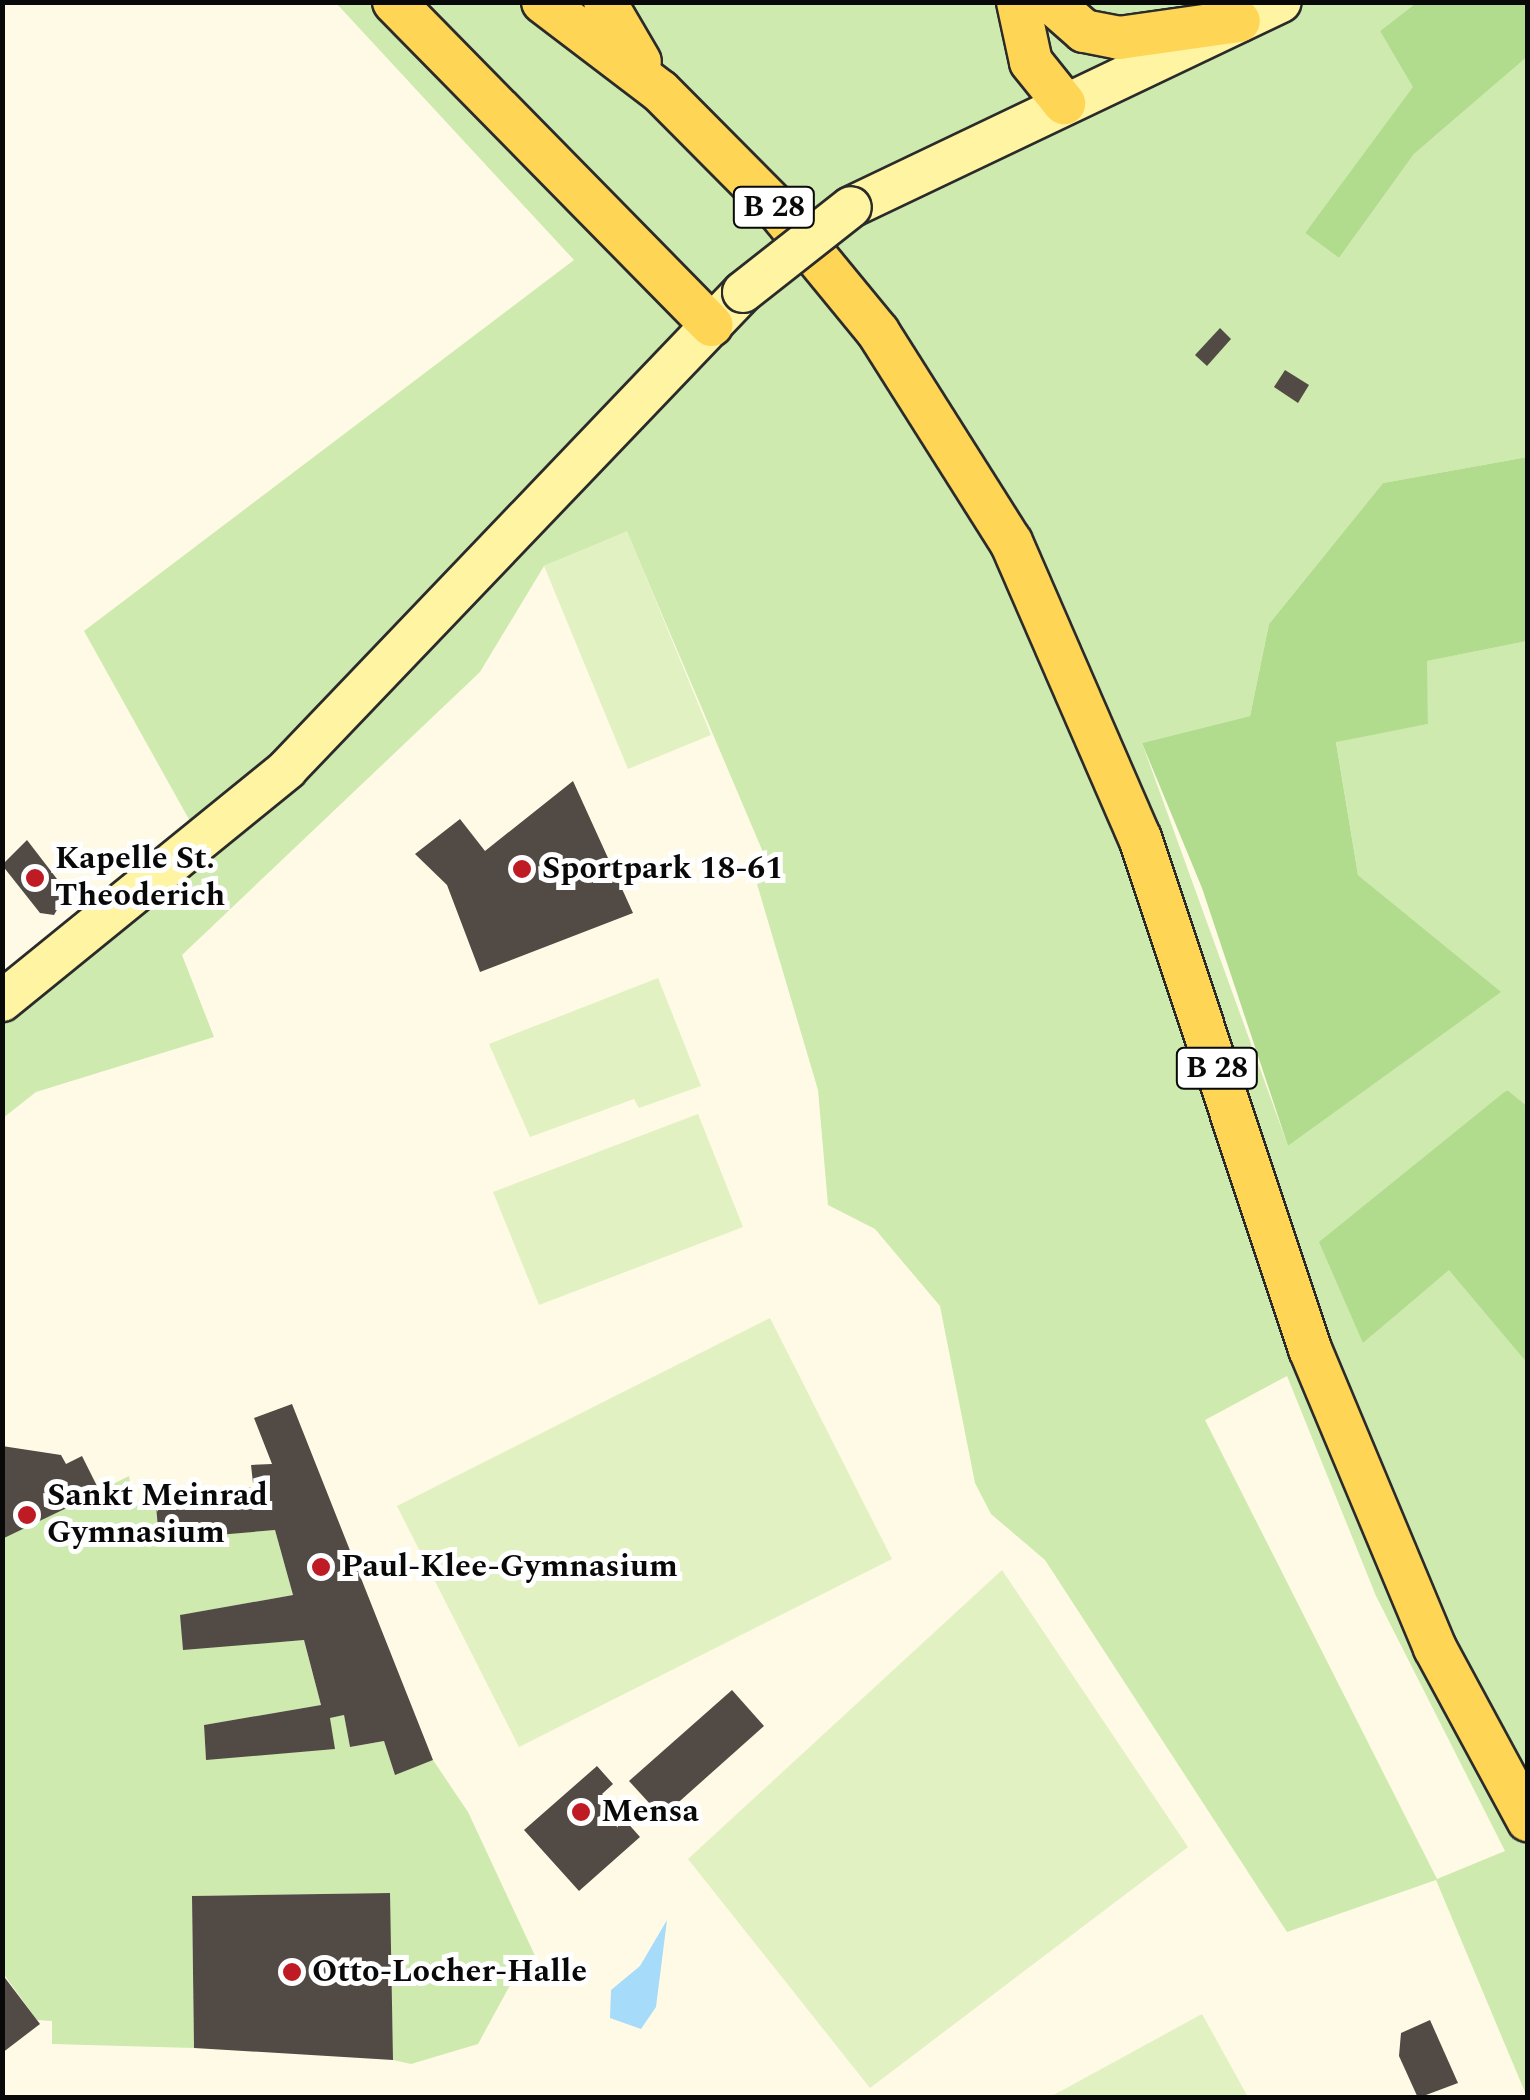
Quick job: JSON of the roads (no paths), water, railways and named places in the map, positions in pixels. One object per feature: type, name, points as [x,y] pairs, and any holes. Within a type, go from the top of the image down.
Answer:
[{"type":"main road","points":[[394,2],[711,325]]},
{"type":"main road","points":[[606,2],[660,92]]},
{"type":"main road","points":[[1018,2],[1031,62],[1064,103]]},
{"type":"main road","points":[[1048,2],[1066,52],[1064,103]]},
{"type":"main road","points":[[1048,2],[1084,31],[1119,38],[1239,21]]},
{"type":"main road","name":"B 28","points":[[544,3],[660,92],[777,209],[878,332],[1011,542],[1140,838],[1310,1349],[1435,1648],[1528,1820]]},
{"type":"street","points":[[16,991],[287,770],[743,292],[851,208],[1281,2]]},
{"type":"water","points":[[667,1920],[656,2007],[641,2029],[610,2018],[611,1990],[640,1966]]},
{"type":"place","name":"Sportpark 18-61","points":[[522,869]]},
{"type":"place","name":"Kapelle St. Theoderich","points":[[35,878]]},
{"type":"place","name":"Sankt Meinrad Gymnasium","points":[[27,1515]]},
{"type":"place","name":"Paul-Klee-Gymnasium","points":[[321,1567]]},
{"type":"place","name":"Mensa","points":[[581,1812]]},
{"type":"place","name":"Otto-Locher-Halle","points":[[292,1972]]}]
